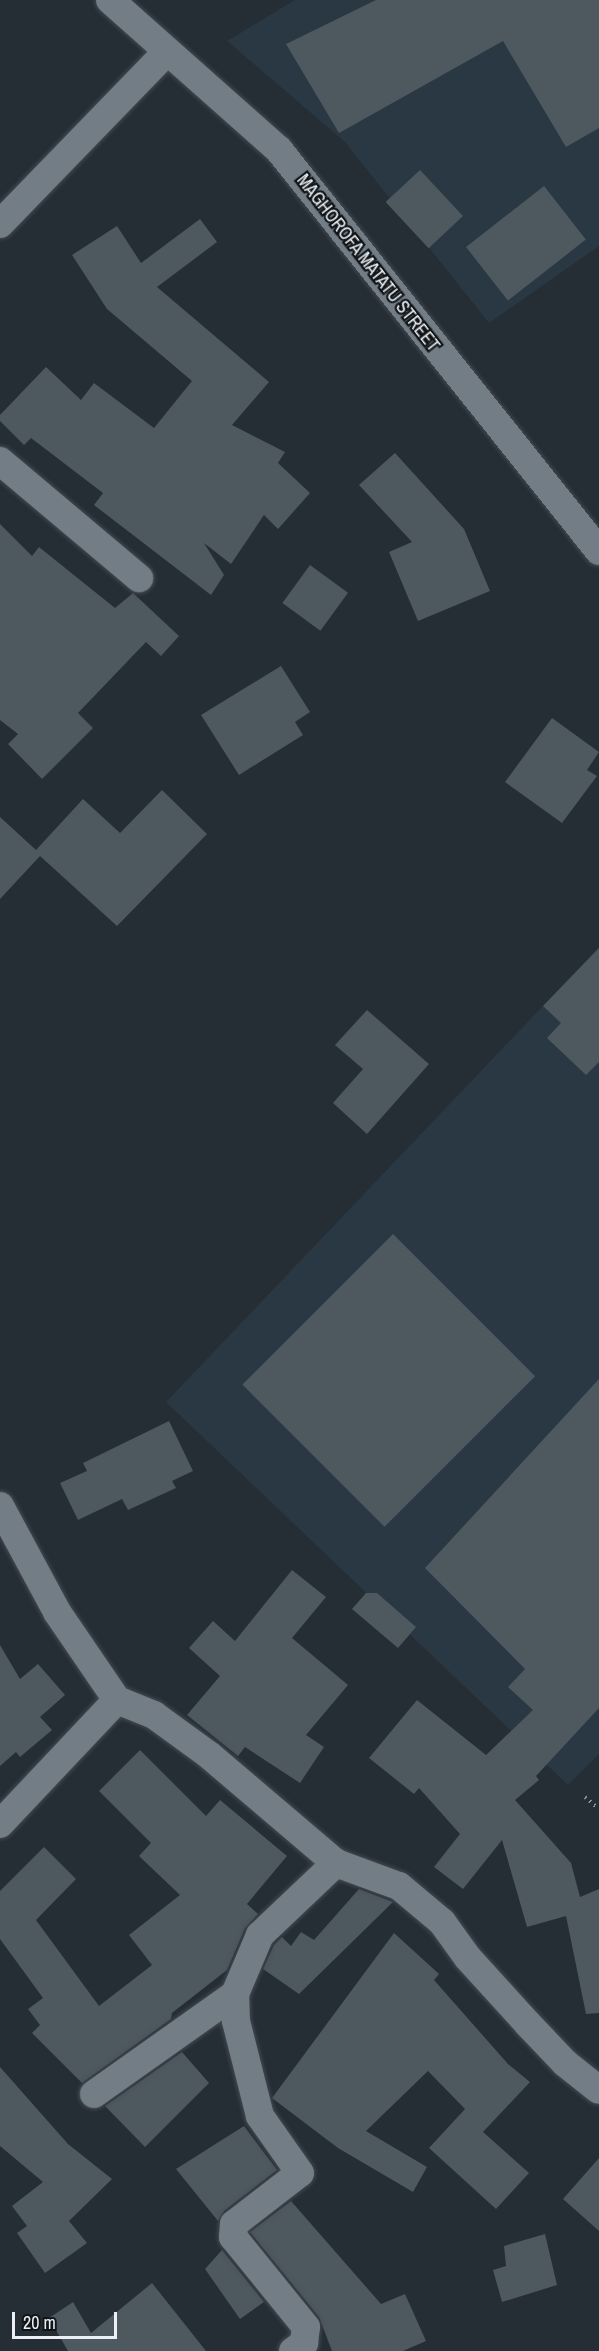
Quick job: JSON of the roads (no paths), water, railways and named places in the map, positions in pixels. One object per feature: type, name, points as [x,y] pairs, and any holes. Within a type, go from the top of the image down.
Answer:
[{"type":"street","name":"MAGHOROFA MATATU STREET","points":[[111,0],[166,53],[279,150],[599,550]]},
{"type":"street","points":[[0,225],[166,53]]},
{"type":"street","points":[[0,461],[139,578]]},
{"type":"street","points":[[0,1506],[57,1611],[117,1701],[154,1715],[209,1755],[336,1863],[399,1886],[442,1922],[468,1958],[528,2024],[565,2063],[599,2090]]},
{"type":"street","points":[[0,1824],[117,1701]]},
{"type":"street","points":[[293,2351],[304,2343],[306,2327],[233,2237],[234,2224],[300,2174],[260,2116],[236,2020],[235,1994],[260,1935],[336,1863]]},
{"type":"street","points":[[94,2094],[235,1994]]}]
